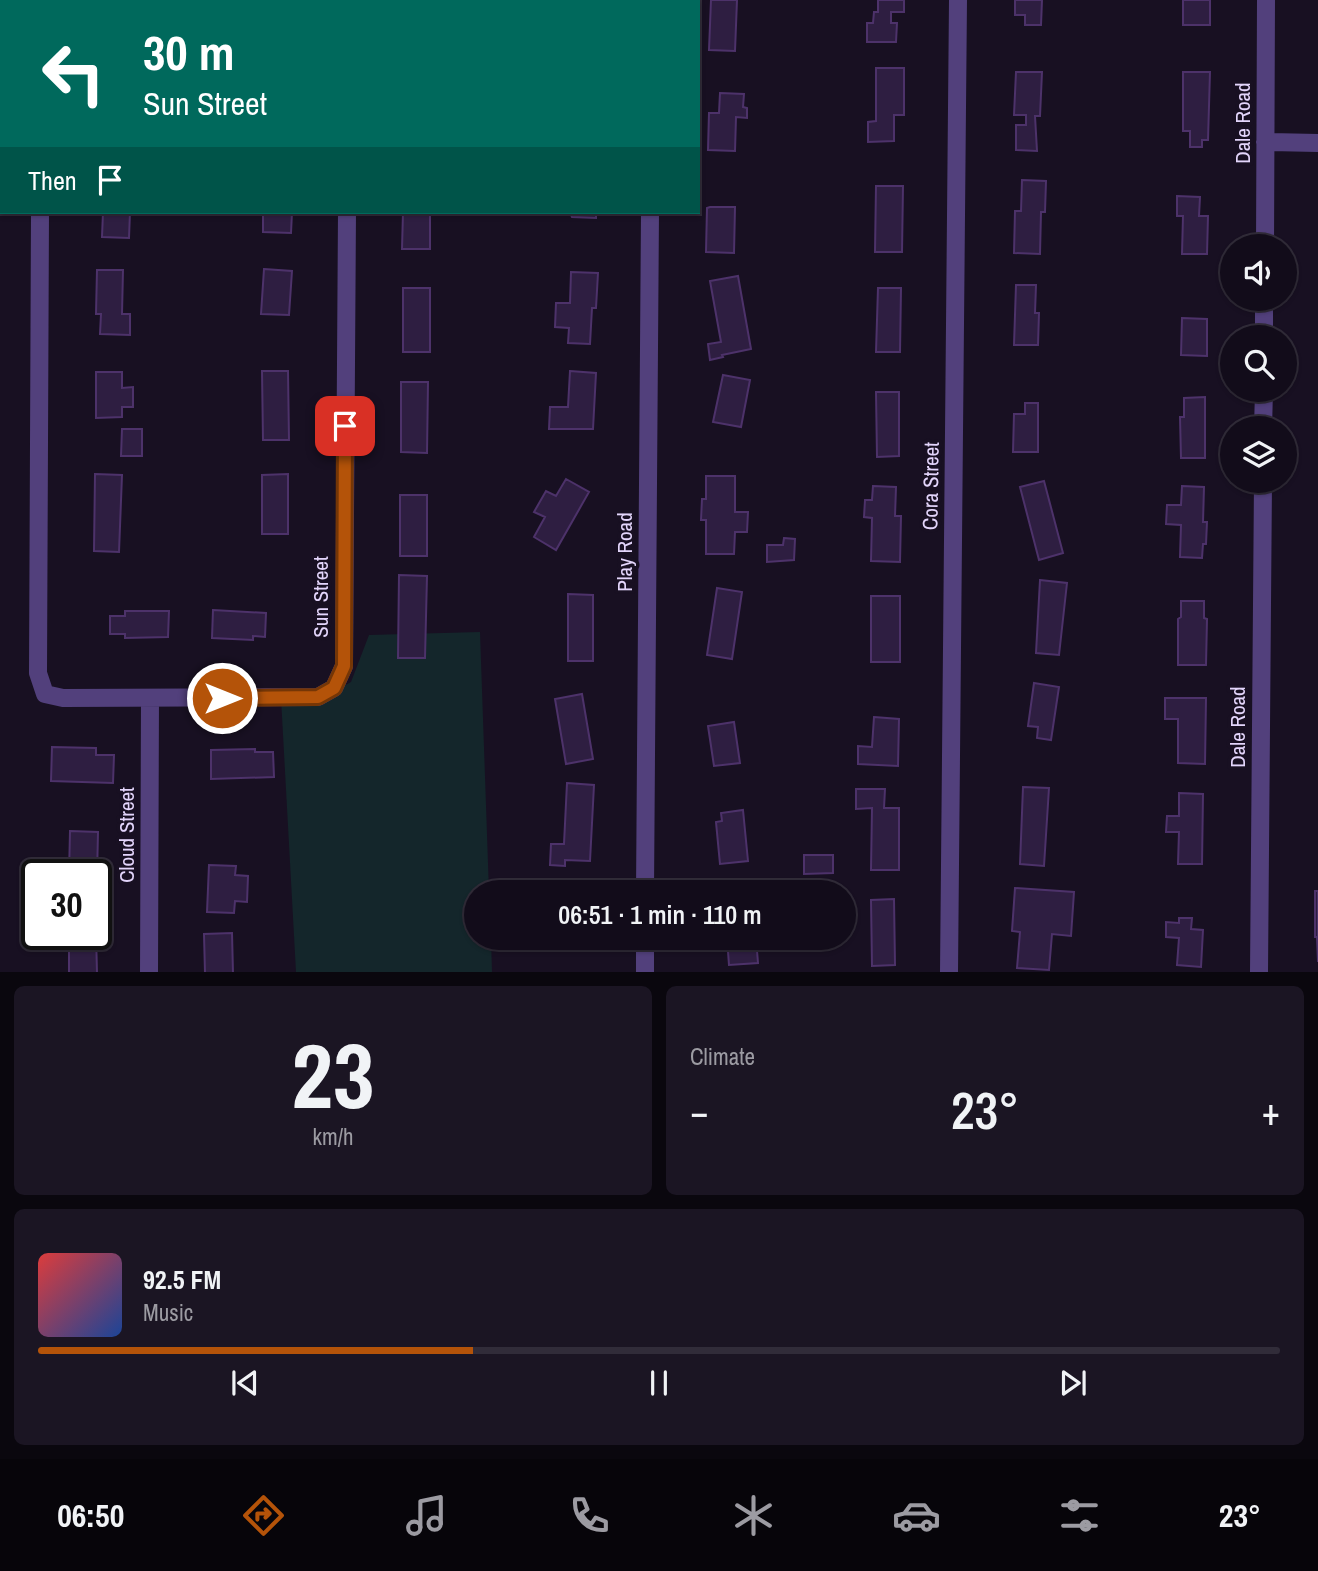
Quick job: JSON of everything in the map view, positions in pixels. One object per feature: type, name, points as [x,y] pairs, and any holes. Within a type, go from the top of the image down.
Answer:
[{"type":"street","name":"Cora Street","points":[[949,972],[958,0]]},
{"type":"street","name":"Dale Road","points":[[1265,234],[1266,0]]},
{"type":"street","points":[[1265,142],[1318,143]]},
{"type":"street","name":"Sun Street","points":[[40,214],[38,673],[45,694],[63,698],[318,697],[334,688],[344,666],[347,214]]},
{"type":"street","name":"Play Road","points":[[645,880],[650,214]]},
{"type":"street","name":"Dale Road","points":[[1259,972],[1263,493]]},
{"type":"street","name":"Cloud Street","points":[[149,972],[150,698]]},
{"type":"street","points":[[645,950],[645,972]]},
{"type":"green space","points":[[480,632],[489,880],[464,880],[464,950],[491,950],[492,972],[296,972],[281,698],[324,697],[351,682],[369,635]]},
{"type":"building","points":[[711,0],[737,0],[735,51],[709,50]]},
{"type":"building","points":[[878,0],[904,0],[904,12],[891,12],[891,23],[897,23],[896,42],[867,42],[867,23],[873,23],[874,12],[878,12]]},
{"type":"building","points":[[1015,0],[1042,0],[1041,25],[1025,25],[1025,15],[1015,15]]},
{"type":"building","points":[[1183,0],[1210,0],[1210,25],[1183,25]]},
{"type":"building","points":[[876,68],[904,68],[904,115],[894,115],[894,141],[868,142],[868,122],[876,121]]},
{"type":"building","points":[[1016,72],[1042,72],[1040,116],[1035,116],[1037,151],[1016,150],[1016,125],[1026,125],[1026,115],[1014,115]]},
{"type":"building","points":[[1183,72],[1210,72],[1208,140],[1202,140],[1202,147],[1190,147],[1190,131],[1183,131]]},
{"type":"building","points":[[720,93],[744,94],[743,107],[747,108],[747,118],[736,117],[735,151],[708,150],[709,113],[719,113]]},
{"type":"building","points":[[1022,180],[1046,181],[1045,212],[1041,212],[1040,254],[1014,253],[1015,211],[1021,211]]},
{"type":"building","points":[[876,186],[903,186],[902,252],[875,252]]},
{"type":"building","points":[[1177,196],[1200,197],[1199,216],[1208,216],[1207,254],[1182,254],[1183,216],[1177,216]]},
{"type":"building","points":[[735,207],[734,253],[706,252],[707,208]]},
{"type":"building","points":[[103,214],[130,214],[129,238],[102,237]]},
{"type":"building","points":[[263,214],[292,214],[291,233],[263,232]]},
{"type":"building","points":[[403,214],[430,214],[430,249],[402,249]]},
{"type":"building","points":[[571,214],[596,214],[596,218],[572,217]]},
{"type":"building","points":[[264,269],[292,271],[289,315],[261,314]]},
{"type":"building","points":[[97,270],[123,270],[122,314],[130,314],[130,335],[100,334],[101,314],[96,314]]},
{"type":"building","points":[[571,272],[598,273],[590,344],[568,343],[569,328],[555,327],[556,303],[570,303]]},
{"type":"building","points":[[738,276],[751,349],[710,360],[708,344],[721,342],[710,281]]},
{"type":"building","points":[[1016,285],[1036,285],[1038,345],[1014,345]]},
{"type":"building","points":[[403,288],[430,288],[430,352],[403,352]]},
{"type":"building","points":[[878,288],[901,288],[900,352],[876,352]]},
{"type":"building","points":[[1182,318],[1207,319],[1207,356],[1181,355]]},
{"type":"building","points":[[262,371],[288,371],[289,440],[263,440]]},
{"type":"building","points":[[570,371],[596,373],[593,429],[549,429],[550,407],[568,407]]},
{"type":"building","points":[[96,372],[122,372],[122,388],[133,387],[133,407],[122,407],[122,417],[96,418]]},
{"type":"building","points":[[723,375],[750,380],[741,427],[713,422]]},
{"type":"building","points":[[401,382],[428,382],[427,453],[401,452]]},
{"type":"building","points":[[876,392],[899,392],[899,456],[877,457]]},
{"type":"building","points":[[1205,397],[1205,458],[1181,458],[1180,417],[1184,417],[1184,398]]},
{"type":"building","points":[[1025,403],[1038,403],[1038,452],[1013,452],[1014,414],[1025,414]]},
{"type":"building","points":[[122,429],[142,429],[142,456],[121,456]]},
{"type":"building","points":[[95,474],[122,475],[119,552],[94,551]]},
{"type":"building","points":[[288,474],[288,534],[262,534],[262,475]]},
{"type":"building","points":[[706,476],[735,476],[735,512],[748,512],[747,532],[735,532],[734,554],[706,554],[706,520],[701,520],[702,499],[706,499]]},
{"type":"building","points":[[566,479],[589,492],[556,550],[534,537],[545,517],[534,512],[546,491],[556,496]]},
{"type":"building","points":[[1044,481],[1063,553],[1039,560],[1020,487]]},
{"type":"building","points":[[873,486],[896,487],[895,516],[901,516],[900,562],[871,561],[872,518],[864,517],[865,500],[872,500]]},
{"type":"building","points":[[1182,486],[1204,487],[1203,522],[1207,522],[1202,558],[1180,557],[1181,525],[1166,524],[1167,505],[1181,505]]},
{"type":"building","points":[[400,495],[427,495],[427,556],[400,556]]},
{"type":"building","points":[[784,538],[795,539],[794,560],[767,562],[767,545],[783,545]]},
{"type":"building","points":[[399,575],[427,576],[425,658],[398,658]]},
{"type":"building","points":[[1040,580],[1067,583],[1059,655],[1036,653]]},
{"type":"building","points":[[717,588],[742,592],[732,659],[707,655]]},
{"type":"building","points":[[568,594],[593,595],[593,661],[568,661]]},
{"type":"building","points":[[871,596],[900,596],[900,662],[871,662]]},
{"type":"building","points":[[1181,601],[1204,601],[1204,618],[1207,619],[1206,665],[1178,665],[1178,619],[1181,617]]},
{"type":"building","points":[[213,610],[266,613],[265,637],[253,636],[253,640],[212,638]]},
{"type":"building","points":[[125,611],[169,611],[168,637],[125,638],[125,634],[110,634],[110,616],[125,616]]},
{"type":"building","points":[[1034,683],[1059,687],[1051,740],[1037,738],[1038,727],[1028,726]]},
{"type":"building","points":[[582,694],[593,759],[566,764],[555,699]]},
{"type":"building","points":[[1165,698],[1206,698],[1205,764],[1178,763],[1178,719],[1165,719]]},
{"type":"building","points":[[874,717],[899,719],[898,766],[858,764],[858,746],[872,747]]},
{"type":"building","points":[[734,722],[740,763],[714,766],[708,726]]},
{"type":"building","points":[[52,747],[96,748],[96,755],[114,755],[113,783],[51,781]]},
{"type":"building","points":[[255,749],[255,752],[273,752],[274,777],[211,779],[211,750]]},
{"type":"building","points":[[567,783],[594,785],[590,861],[565,860],[565,866],[550,865],[551,844],[564,844]]},
{"type":"building","points":[[1023,787],[1049,788],[1044,866],[1020,864]]},
{"type":"building","points":[[856,789],[885,789],[884,808],[899,808],[899,870],[871,870],[872,808],[856,809]]},
{"type":"building","points":[[1179,793],[1203,794],[1202,864],[1178,864],[1179,832],[1166,832],[1167,816],[1179,816]]},
{"type":"building","points":[[743,810],[748,861],[720,864],[716,822],[722,821],[721,813]]},
{"type":"building","points":[[70,831],[98,832],[97,859],[69,859]]},
{"type":"building","points":[[804,855],[833,855],[833,873],[804,874]]},
{"type":"building","points":[[209,865],[236,866],[235,875],[248,876],[247,902],[235,901],[234,913],[207,912]]},
{"type":"building","points":[[1015,888],[1074,892],[1071,936],[1052,934],[1049,970],[1017,968],[1020,932],[1012,931]]},
{"type":"building","points":[[1315,891],[1318,891],[1318,962],[1315,937]]},
{"type":"building","points":[[894,899],[895,965],[872,966],[871,900]]},
{"type":"building","points":[[1179,918],[1192,918],[1191,929],[1203,930],[1201,967],[1177,965],[1179,938],[1166,937],[1166,922],[1179,923]]},
{"type":"building","points":[[232,933],[233,972],[205,972],[204,934]]},
{"type":"building","points":[[69,950],[96,950],[97,972],[69,972]]},
{"type":"building","points":[[728,950],[757,950],[758,963],[729,965]]},
{"type":"route","points":[[222,698],[318,697],[334,688],[344,666],[345,426]]}]
